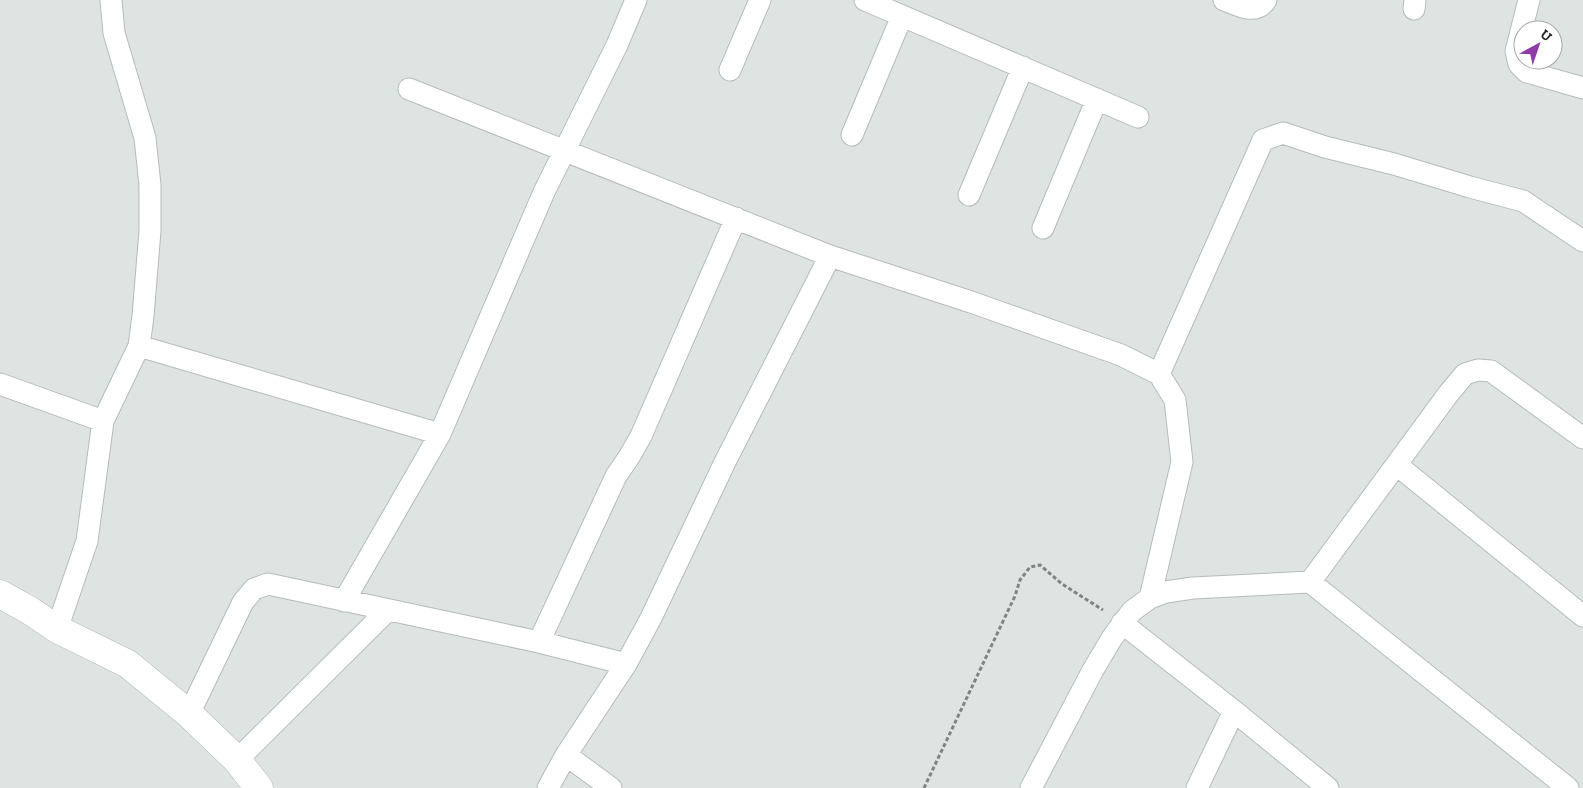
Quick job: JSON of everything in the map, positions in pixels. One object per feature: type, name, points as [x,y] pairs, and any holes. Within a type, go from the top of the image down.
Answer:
[{"type":"main road","points":[[0,594],[29,610],[57,629],[128,664],[189,714],[237,760],[259,788]]},
{"type":"street","points":[[57,629],[87,541],[103,422],[139,346],[150,231],[150,185],[145,138],[114,33],[111,0]]},
{"type":"street","points":[[344,601],[440,434],[544,192],[617,45],[636,0]]},
{"type":"street","points":[[730,70],[760,0]]},
{"type":"street","points":[[865,0],[897,9],[1022,67],[1138,117]]},
{"type":"street","points":[[1224,0],[1244,8],[1253,9],[1260,7],[1266,0]]},
{"type":"street","points":[[1528,0],[1516,51],[1519,64],[1527,72],[1583,88]]},
{"type":"street","points":[[852,135],[897,9]]},
{"type":"street","points":[[969,195],[1022,67]]},
{"type":"street","points":[[409,88],[830,256],[971,302],[1102,348],[1121,355],[1159,374],[1175,400],[1182,462],[1150,598]]},
{"type":"street","points":[[1043,228],[1097,99]]},
{"type":"street","points":[[1159,374],[1263,140],[1283,133],[1325,147],[1394,164],[1523,201],[1583,241]]},
{"type":"street","points":[[539,642],[616,476],[641,436],[736,218]]},
{"type":"street","points":[[548,788],[566,755],[626,664],[651,618],[725,462],[830,256]]},
{"type":"street","points":[[139,346],[440,434]]},
{"type":"street","points":[[1310,582],[1449,393],[1466,374],[1478,370],[1491,371],[1583,438]]},
{"type":"street","points":[[0,384],[103,422]]},
{"type":"street","points":[[1397,465],[1583,616]]},
{"type":"street","points":[[1031,788],[1093,670],[1122,623],[1132,611],[1150,598],[1166,592],[1193,588],[1310,582],[1568,788]]},
{"type":"street","points":[[189,714],[243,602],[254,589],[268,584],[539,642],[626,664]]},
{"type":"street","points":[[237,760],[388,610]]},
{"type":"street","points":[[1122,623],[1328,788]]},
{"type":"street","points":[[1197,788],[1234,711]]},
{"type":"street","points":[[566,755],[611,788]]},
{"type":"path","points":[[924,788],[1020,580],[1030,567],[1040,565],[1062,584],[1122,623]]}]
